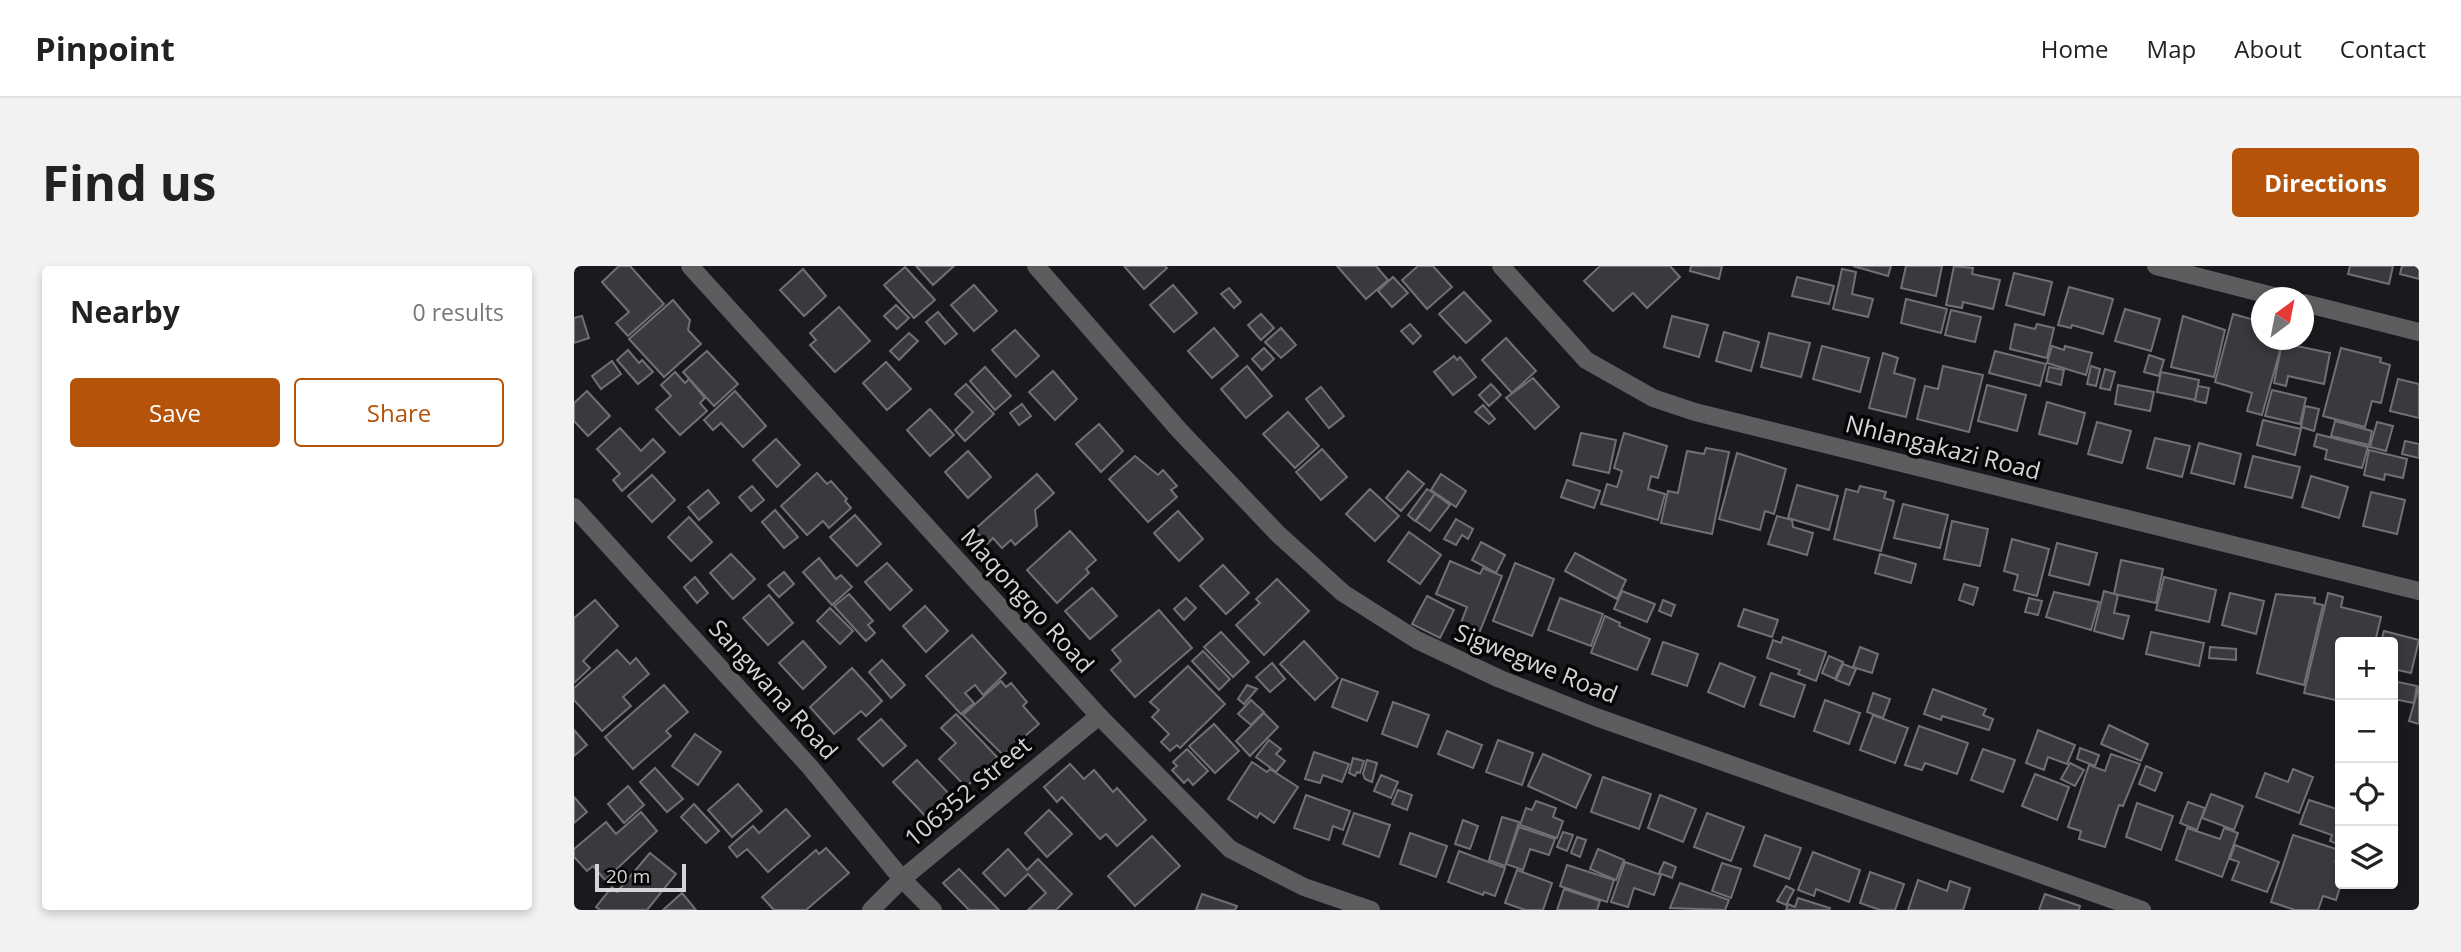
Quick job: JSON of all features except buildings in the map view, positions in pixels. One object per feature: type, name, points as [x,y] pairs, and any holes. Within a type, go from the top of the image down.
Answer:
[{"type":"street","name":"Maqongqo Road","points":[[690,266],[1099,716],[1230,849],[1304,887],[1371,910]]},
{"type":"street","name":"Sigwegwe Road","points":[[1036,266],[1179,430],[1278,534],[1343,593],[1388,623],[1500,679],[1597,717],[2142,910]]},
{"type":"street","name":"Nhlangakazi Road","points":[[1501,266],[1586,360],[1653,398],[1695,412],[2419,591]]},
{"type":"street","points":[[2156,266],[2251,290]]},
{"type":"street","points":[[2314,306],[2419,332]]},
{"type":"street","name":"Sangwana Road","points":[[574,507],[810,767],[902,879],[933,910]]},
{"type":"street","name":"106352 Street","points":[[871,910],[902,879],[1099,716]]}]
